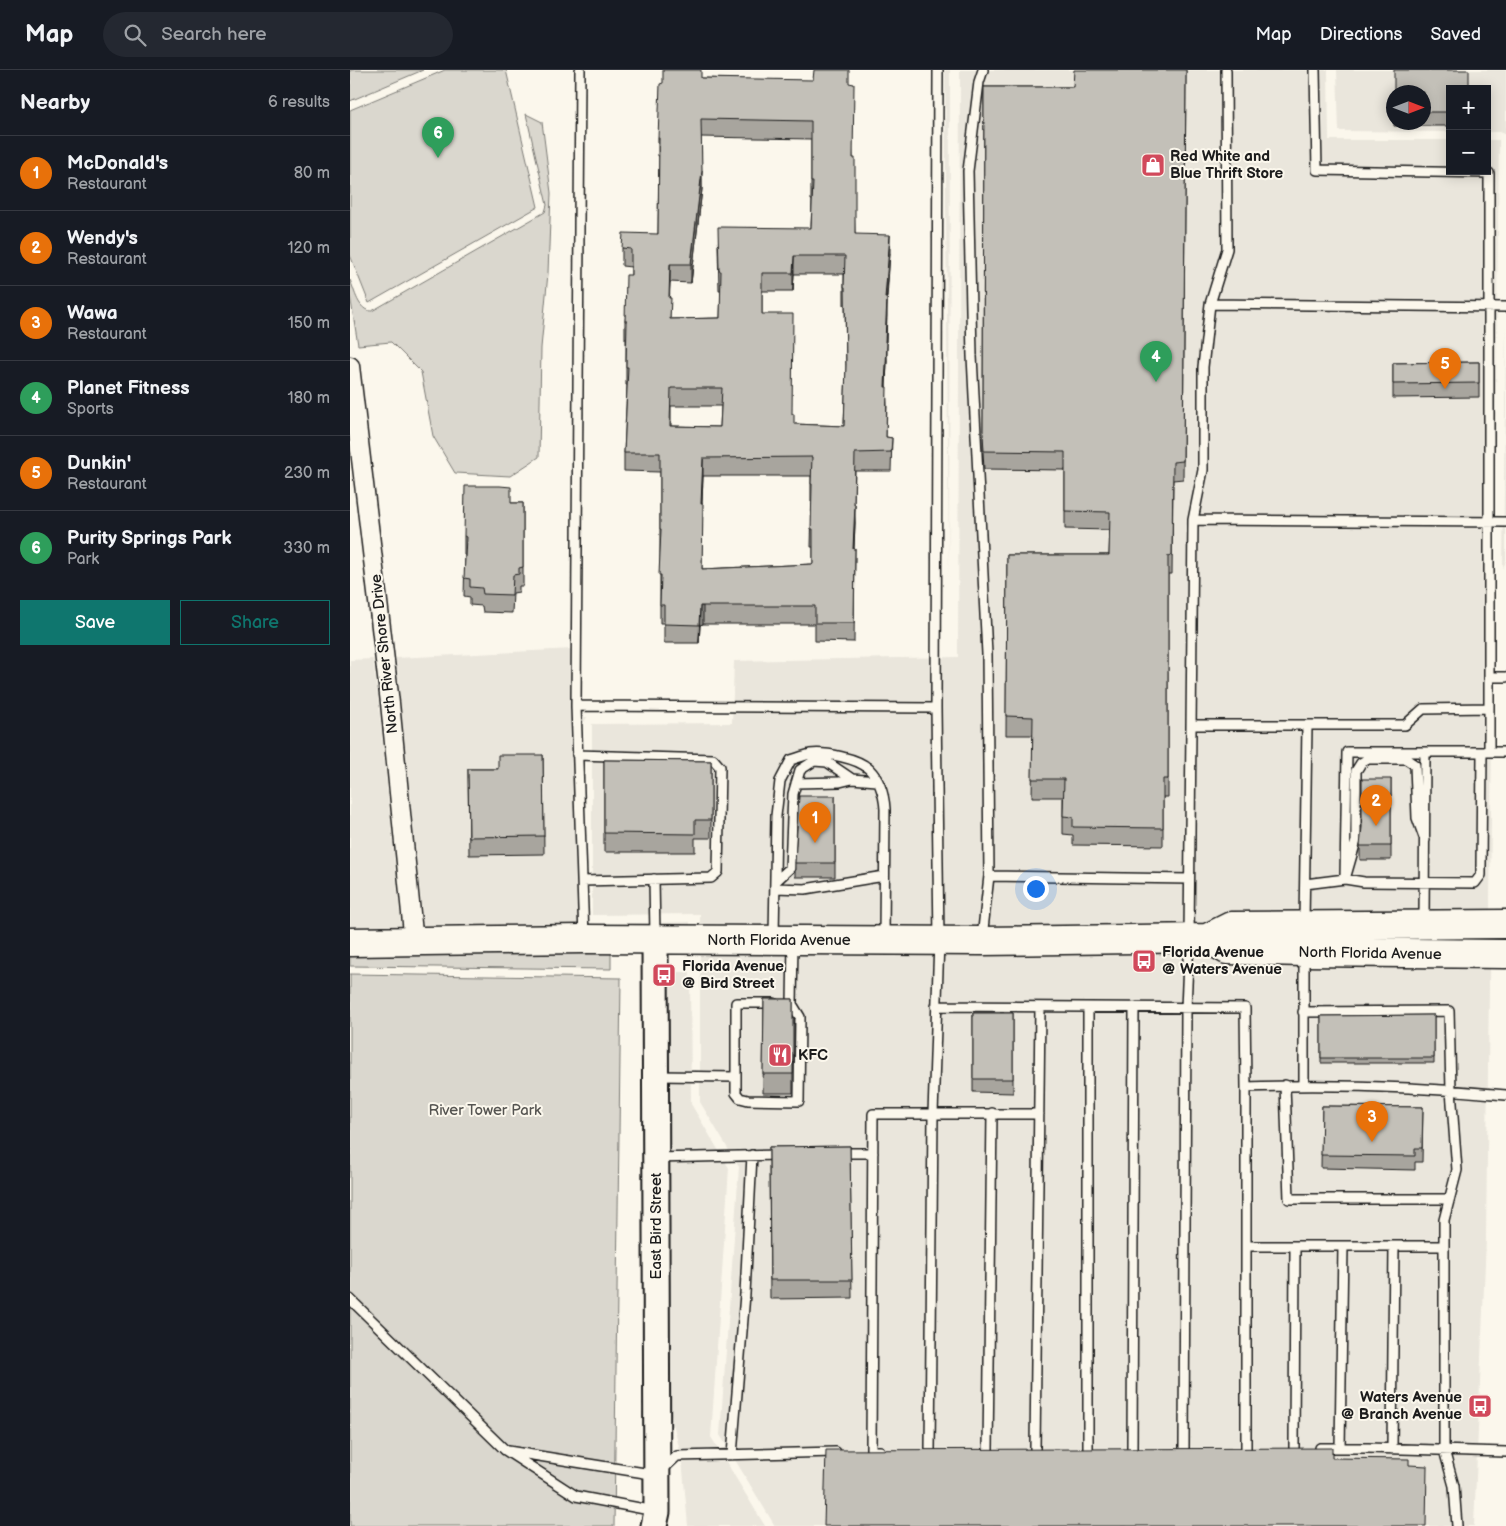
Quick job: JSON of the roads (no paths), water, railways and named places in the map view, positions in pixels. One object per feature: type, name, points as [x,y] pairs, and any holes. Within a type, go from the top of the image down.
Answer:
[{"type":"main road","name":"North Florida Avenue","points":[[350,942],[784,939],[982,941],[1198,938],[1231,926],[1506,924]]},
{"type":"main road","name":"North Florida Avenue","points":[[1198,938],[1228,950],[1506,954]]},
{"type":"street","name":"North River Shore Drive","points":[[350,366],[386,674],[414,943]]},
{"type":"street","name":"East Bird Street","points":[[655,940],[657,1521]]},
{"type":"lane","points":[[580,70],[576,706],[584,940]]},
{"type":"lane","points":[[930,1451],[933,1114],[939,941],[936,708],[938,70]]},
{"type":"lane","points":[[982,70],[968,171],[972,356],[987,654],[989,876],[982,941]]},
{"type":"lane","points":[[1184,1449],[1186,1008],[1198,938],[1189,879],[1193,520],[1203,470],[1203,367],[1210,304],[1227,249],[1226,70]]},
{"type":"lane","points":[[1305,884],[1345,879],[1364,882],[1475,883],[1481,875],[1485,752],[1489,708],[1489,173],[1317,170],[1315,70]]},
{"type":"lane","points":[[1210,304],[1506,307]]},
{"type":"lane","points":[[1193,520],[1506,522]]},
{"type":"lane","points":[[1489,677],[1506,677]]},
{"type":"lane","points":[[576,706],[936,708]]},
{"type":"lane","points":[[1191,725],[1406,725],[1423,709],[1489,708]]},
{"type":"lane","points":[[1303,926],[1307,725]]},
{"type":"lane","points":[[1345,879],[1347,752],[1506,752]]},
{"type":"lane","points":[[1424,924],[1425,752]]},
{"type":"lane","points":[[792,1004],[736,1003],[736,1093],[740,1098],[748,1100],[799,1100],[800,1018],[792,1004],[776,885],[777,807],[780,781],[791,760],[811,754],[832,754],[868,768],[877,781],[884,796],[885,809],[884,940]]},
{"type":"lane","points":[[577,755],[713,759],[720,767],[718,872],[711,878],[582,880]]},
{"type":"lane","points":[[1345,879],[1356,841],[1356,771],[1361,763],[1368,759],[1406,759],[1415,765],[1417,818],[1425,840]]},
{"type":"lane","points":[[776,885],[790,868],[793,794],[800,770],[814,761],[827,762],[852,779]]},
{"type":"lane","points":[[796,783],[840,782],[852,779],[877,781]]},
{"type":"lane","points":[[776,885],[805,889],[884,876]]},
{"type":"lane","points":[[989,876],[1189,879]]},
{"type":"lane","points":[[654,879],[655,940]]},
{"type":"lane","points":[[1304,952],[1304,1085]]},
{"type":"lane","points":[[936,1006],[1244,1008],[1246,1086],[1246,1449]]},
{"type":"lane","points":[[1035,1450],[1040,1007]]},
{"type":"lane","points":[[1088,1007],[1088,1450]]},
{"type":"lane","points":[[1132,1450],[1134,1007]]},
{"type":"lane","points":[[1303,1012],[1449,1011],[1456,1170],[1444,1220],[1444,1450],[1454,1486],[1457,1526]]},
{"type":"lane","points":[[655,1076],[736,1077]]},
{"type":"lane","points":[[1285,1085],[1289,1199],[1449,1200]]},
{"type":"lane","points":[[1246,1086],[1304,1085],[1451,1090],[1506,1095]]},
{"type":"lane","points":[[979,1451],[993,1450],[992,1113]]},
{"type":"lane","points":[[871,1451],[873,1114],[1039,1114]]},
{"type":"lane","points":[[827,1154],[873,1153]]},
{"type":"lane","points":[[655,1158],[789,1154]]},
{"type":"lane","points":[[732,1455],[745,1294],[752,1155]]},
{"type":"lane","points":[[1246,1246],[1444,1246]]},
{"type":"lane","points":[[1295,1246],[1298,1448],[1506,1452]]},
{"type":"lane","points":[[1340,1448],[1343,1246]]},
{"type":"lane","points":[[1392,1449],[1394,1246]]},
{"type":"lane","points":[[350,1299],[505,1450],[576,1496],[657,1521]]},
{"type":"lane","points":[[505,1450],[657,1475],[677,1456],[841,1452]]},
{"type":"lane","points":[[861,1452],[891,1451]]},
{"type":"lane","points":[[920,1451],[940,1451]]},
{"type":"place","name":"Purity Springs Park","points":[[438,158]]},
{"type":"place","name":"Red White and Blue Thrift Store","points":[[1153,165]]},
{"type":"place","name":"Planet Fitness","points":[[1156,382]]},
{"type":"place","name":"Dunkin'","points":[[1445,389]]},
{"type":"place","name":"Wendy's","points":[[1376,826]]},
{"type":"place","name":"McDonald's","points":[[815,843]]},
{"type":"place","name":"Florida Avenue @ Waters Avenue","points":[[1144,961]]},
{"type":"place","name":"Florida Avenue @ Bird Street","points":[[664,975]]},
{"type":"place","name":"KFC","points":[[780,1055]]},
{"type":"place","name":"Wawa","points":[[1372,1142]]},
{"type":"place","name":"Waters Avenue @ Branch Avenue","points":[[1480,1406]]},
{"type":"park label","name":"River Tower Park","points":[[485,1110]]}]
